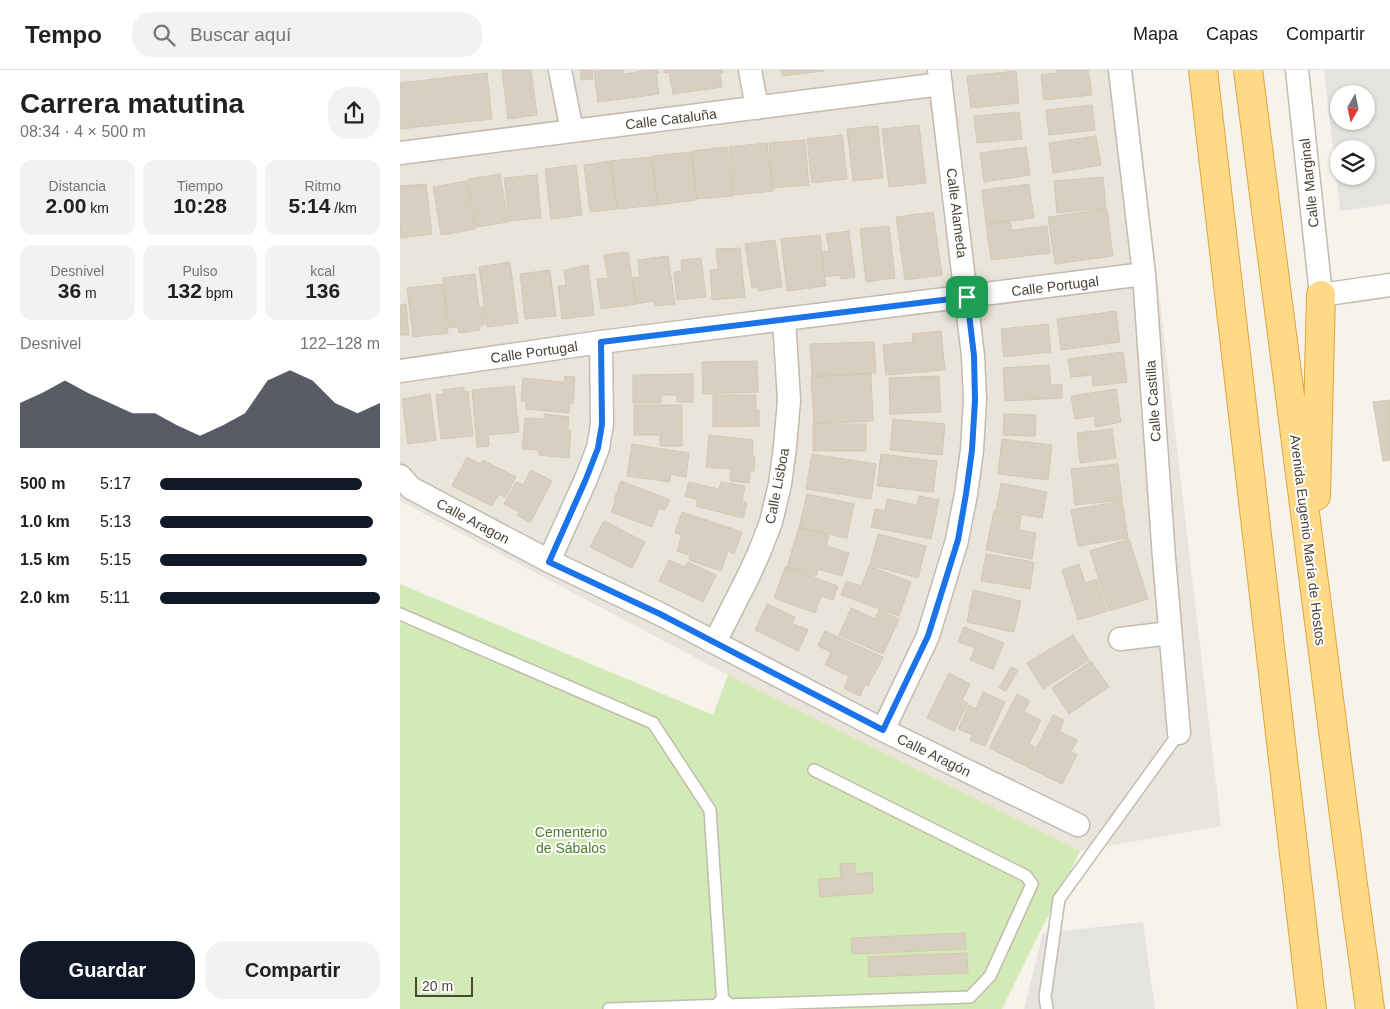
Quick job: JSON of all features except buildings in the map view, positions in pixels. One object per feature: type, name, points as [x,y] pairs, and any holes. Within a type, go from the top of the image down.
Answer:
[{"type":"highway","points":[[1203,70],[1312,1008]]},
{"type":"highway","name":"Avenida Eugenio María de Hostos","points":[[1248,70],[1369,1004]]},
{"type":"highway","points":[[1314,587],[1321,295]]},
{"type":"street","points":[[560,70],[572,131]]},
{"type":"street","points":[[750,70],[757,108]]},
{"type":"street","name":"Calle Castilla","points":[[1120,70],[1144,274],[1163,549],[1179,733]]},
{"type":"street","name":"Calle Marginal","points":[[1296,70],[1321,295]]},
{"type":"street","name":"Calle Cataluña","points":[[400,153],[757,108],[940,77]]},
{"type":"street","name":"Calle Alameda","points":[[883,730],[928,636],[958,540],[972,450],[975,400],[974,356],[940,77]]},
{"type":"street","name":"Calle Portugal","points":[[400,371],[601,342],[1144,274]]},
{"type":"street","points":[[1321,295],[1390,285]]},
{"type":"street","name":"Calle Lisboa","points":[[715,642],[759,554],[771,522],[780,484],[789,400],[784,319]]},
{"type":"street","points":[[549,562],[598,448],[602,424],[601,342]]},
{"type":"street","name":"Calle Aragon","points":[[400,476],[410,488],[549,562]]},
{"type":"street","name":"Calle Aragón","points":[[549,562],[660,614],[883,730],[1078,825]]},
{"type":"street","points":[[1120,639],[1170,633]]},
{"type":"lane","points":[[400,614],[653,723],[710,810],[723,1007]]},
{"type":"lane","points":[[1047,1009],[1045,996],[1059,899],[1179,733]]},
{"type":"lane","points":[[609,1009],[723,1007],[970,997],[990,976],[1032,884],[1026,876],[814,770]]},
{"type":"shaded area","points":[[400,70],[1133,70],[1221,826],[1080,851],[728,675],[400,501]]},
{"type":"shaded area","points":[[1324,70],[1390,70],[1390,204],[1340,211],[1337,185],[1375,185],[1375,140],[1332,140],[1331,130],[1375,130],[1375,85],[1330,85],[1330,123]]},
{"type":"shaded area","points":[[1143,922],[1155,1009],[1024,1009],[1043,933]]},
{"type":"green space","name":"Cementerio de Sábalos","points":[[400,584],[713,715],[728,675],[1080,851],[1002,1009],[400,1009]]},
{"type":"route","points":[[967,297],[974,356],[975,400],[972,450],[958,540],[928,636],[883,730],[660,614],[549,562],[598,448],[602,424],[601,342],[967,297]]}]
